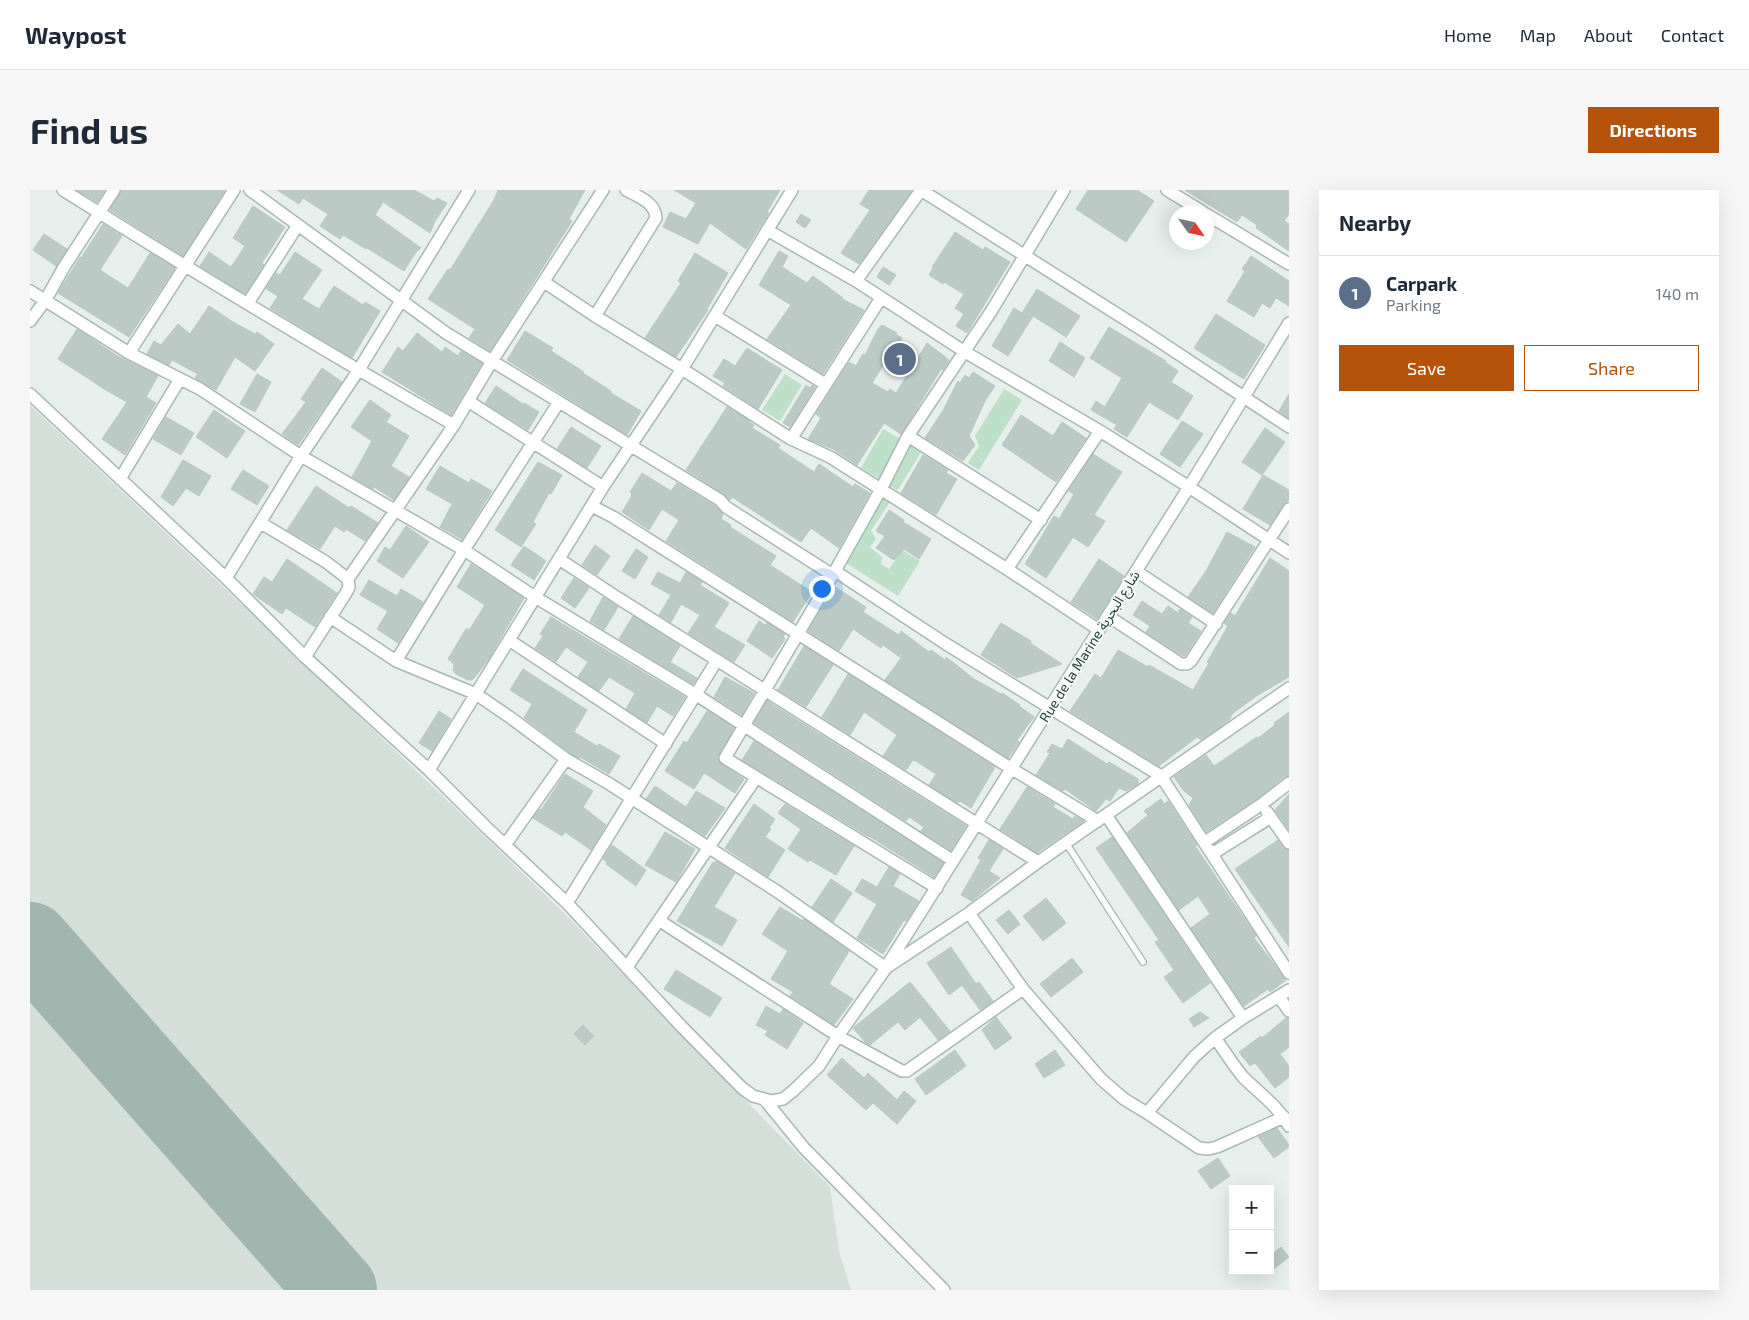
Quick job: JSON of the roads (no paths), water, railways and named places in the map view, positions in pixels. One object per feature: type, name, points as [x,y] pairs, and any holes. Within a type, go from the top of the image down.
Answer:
[{"type":"street","points":[[63,190],[358,370],[454,425]]},
{"type":"street","points":[[30,321],[45,301],[64,267],[114,190]]},
{"type":"street","points":[[130,353],[234,190]]},
{"type":"street","points":[[250,190],[446,333],[720,500],[726,507],[831,574],[835,571]]},
{"type":"street","points":[[305,657],[346,593],[349,587],[348,579],[454,425],[492,361],[603,190]]},
{"type":"street","points":[[595,316],[656,218],[656,210],[651,204],[626,190]]},
{"type":"street","points":[[429,770],[535,597],[604,487],[682,369],[792,190]]},
{"type":"street","points":[[856,281],[921,190],[1289,427]]},
{"type":"street","points":[[936,888],[725,758],[835,571],[881,490],[908,436],[992,310],[1064,190]]},
{"type":"street","points":[[1167,190],[1192,205]]},
{"type":"street","points":[[226,578],[301,456],[358,370],[464,192]]},
{"type":"street","points":[[1214,218],[1289,264]]},
{"type":"street","points":[[248,303],[298,225]]},
{"type":"street","points":[[767,230],[856,281],[965,352],[1189,487],[1289,553]]},
{"type":"street","points":[[544,282],[595,316],[791,438],[830,457],[1007,569],[1099,630]]},
{"type":"street","points":[[30,291],[130,353],[200,389],[301,456],[464,550],[535,597],[695,694],[952,860]]},
{"type":"street","points":[[791,438],[881,298]]},
{"type":"street","points":[[714,316],[825,384]]},
{"type":"street","name":"Rue de la Marine شارع البحرية","points":[[765,1100],[783,1099],[794,1091],[819,1066],[886,968],[952,860],[1012,769],[1189,487],[1289,323]]},
{"type":"street","points":[[120,479],[180,379]]},
{"type":"street","points":[[30,394],[226,578],[305,657],[429,770],[567,903],[682,1027],[742,1088],[753,1096],[765,1100],[804,1148],[944,1290]]},
{"type":"street","points":[[468,401],[604,487]]},
{"type":"street","points":[[396,661],[464,550],[559,402]]},
{"type":"street","points":[[1007,569],[1100,432]]},
{"type":"street","points":[[908,436],[1042,520]]},
{"type":"street","points":[[592,506],[613,517],[1012,769],[1102,818],[1243,1018]]},
{"type":"street","points":[[1108,616],[1181,664],[1187,664],[1216,624],[1289,509]]},
{"type":"street","points":[[261,523],[326,562],[348,579]]},
{"type":"street","points":[[559,559],[717,660],[978,822],[1038,862]]},
{"type":"street","points":[[835,571],[946,644],[1160,776],[1289,973]]},
{"type":"street","points":[[1136,571],[1216,624]]},
{"type":"street","points":[[330,618],[396,661],[476,694],[512,718],[566,759],[608,783],[778,892],[886,968],[969,913],[1160,776],[1289,688]]},
{"type":"street","points":[[509,640],[666,744]]},
{"type":"street","points":[[567,903],[717,660]]},
{"type":"street","points":[[505,845],[566,759]]},
{"type":"street","points":[[627,967],[756,778]]},
{"type":"street","points":[[1205,842],[1262,804],[1289,783]]},
{"type":"street","points":[[1262,804],[1289,843]]},
{"type":"street","points":[[1212,854],[1271,817]]},
{"type":"street","points":[[969,913],[1023,989],[1101,1079],[1124,1099],[1199,1148],[1208,1149],[1286,1121],[1268,1099],[1243,1076],[1215,1038]]},
{"type":"street","points":[[660,921],[838,1036],[898,1070],[907,1071],[1023,989]]},
{"type":"street","points":[[1147,1113],[1194,1057],[1215,1038],[1243,1018],[1289,990]]},
{"type":"street","points":[[1279,997],[1289,1011]]},
{"type":"lane","points":[[1066,843],[1143,962]]},
{"type":"place","name":"Carpark","points":[[900,359]]}]
